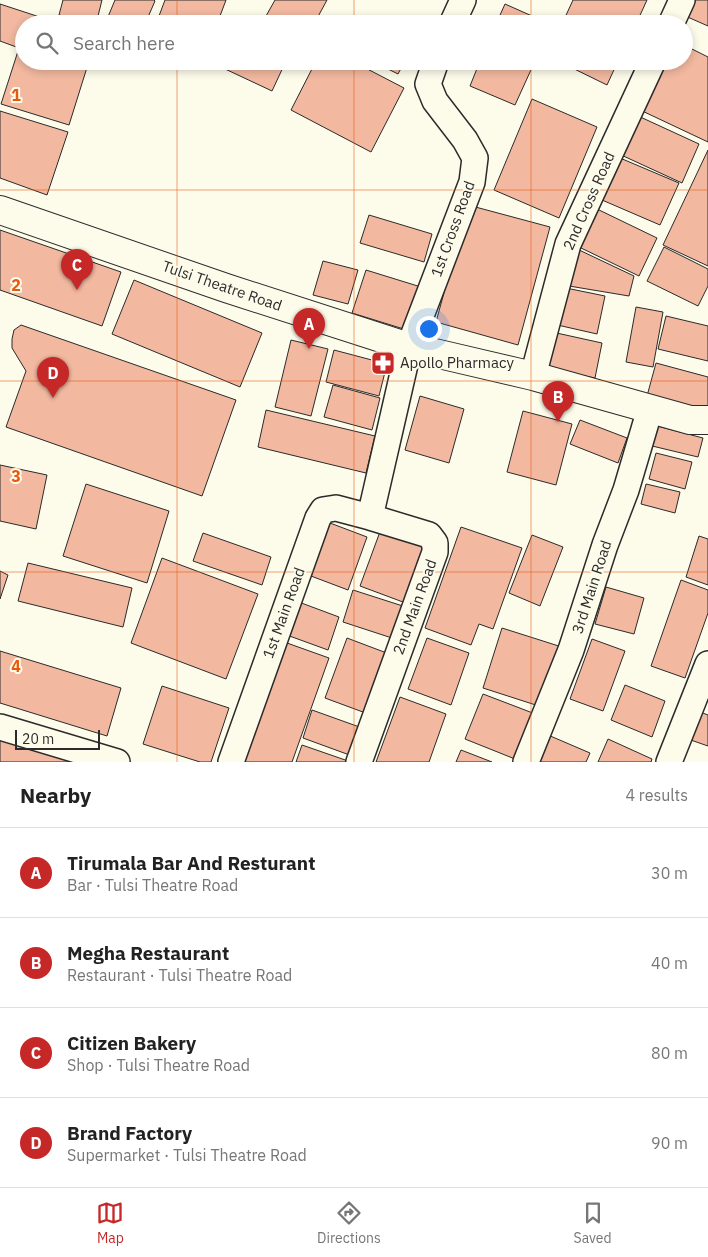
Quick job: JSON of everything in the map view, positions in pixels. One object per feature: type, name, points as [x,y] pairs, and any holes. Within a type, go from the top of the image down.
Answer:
[{"type":"street","points":[[456,15],[463,0]]},
{"type":"street","points":[[675,15],[682,0]]},
{"type":"street","name":"1st Cross Road","points":[[409,347],[472,182],[475,158],[465,140],[435,101],[428,84],[433,70]]},
{"type":"street","name":"2nd Cross Road","points":[[533,376],[568,244],[649,70]]},
{"type":"street","name":"Tulsi Theatre Road","points":[[0,210],[226,288],[409,347],[533,376],[690,420],[708,420]]},
{"type":"street","points":[[370,517],[409,347]]},
{"type":"street","name":"3rd Main Road","points":[[526,762],[571,650],[605,545],[626,490],[650,409]]},
{"type":"street","name":"1st Main Road","points":[[231,762],[318,518],[323,510],[336,508],[370,517]]},
{"type":"street","name":"2nd Main Road","points":[[359,762],[435,552],[435,543],[429,535],[370,517]]},
{"type":"street","points":[[669,762],[708,664]]},
{"type":"street","points":[[0,727],[116,762]]},
{"type":"building","points":[[63,0],[102,0],[98,15],[59,15]]},
{"type":"building","points":[[115,0],[155,1],[149,15],[109,15]]},
{"type":"building","points":[[165,0],[226,0],[220,15],[159,15]]},
{"type":"building","points":[[275,0],[327,0],[319,15],[267,15]]},
{"type":"building","points":[[573,0],[647,0],[640,15],[566,15]]},
{"type":"building","points":[[689,0],[708,0],[708,26],[693,19],[693,15],[683,15]]},
{"type":"building","points":[[0,4],[34,15],[15,15],[15,47],[0,41]]},
{"type":"building","points":[[505,4],[530,15],[500,15]]},
{"type":"building","points":[[693,50],[708,57],[708,142],[638,109],[656,70],[693,70]]},
{"type":"building","points":[[15,60],[15,70],[86,70],[69,125],[1,104]]},
{"type":"building","points":[[227,70],[282,70],[272,91]]},
{"type":"building","points":[[311,70],[369,70],[404,88],[371,152],[291,110]]},
{"type":"building","points":[[390,70],[400,70],[398,74]]},
{"type":"building","points":[[476,70],[531,70],[515,105],[470,86]]},
{"type":"building","points":[[576,70],[614,70],[607,85]]},
{"type":"building","points":[[532,99],[597,127],[559,218],[494,190]]},
{"type":"building","points":[[0,111],[68,132],[47,195],[0,178]]},
{"type":"building","points":[[636,115],[699,144],[682,183],[619,154]]},
{"type":"building","points":[[708,150],[708,266],[663,245]]},
{"type":"building","points":[[620,158],[679,183],[660,225],[602,200]]},
{"type":"building","points":[[468,205],[550,227],[518,345],[436,322]]},
{"type":"building","points":[[597,209],[657,238],[639,276],[579,247]]},
{"type":"building","points":[[369,215],[432,234],[424,262],[360,243]]},
{"type":"building","points":[[0,230],[121,272],[102,326],[0,290]]},
{"type":"building","points":[[664,247],[708,269],[708,286],[698,306],[647,281]]},
{"type":"building","points":[[577,249],[634,276],[629,296],[569,286]]},
{"type":"building","points":[[323,261],[358,270],[348,304],[313,295]]},
{"type":"building","points":[[366,270],[421,287],[407,330],[352,313]]},
{"type":"building","points":[[134,280],[262,333],[240,387],[112,334]]},
{"type":"building","points":[[561,287],[605,296],[597,334],[553,324]]},
{"type":"building","points":[[636,307],[663,312],[653,367],[626,362]]},
{"type":"building","points":[[666,316],[708,326],[708,361],[658,349]]},
{"type":"building","points":[[21,325],[236,400],[202,496],[6,427],[26,371],[12,348],[14,330]]},
{"type":"building","points":[[552,332],[602,343],[595,378],[545,368]]},
{"type":"building","points":[[291,340],[328,349],[311,416],[275,407]]},
{"type":"building","points":[[334,350],[387,364],[379,396],[326,382]]},
{"type":"building","points":[[656,363],[708,377],[708,412],[647,396]]},
{"type":"building","points":[[333,385],[380,398],[372,430],[324,417]]},
{"type":"building","points":[[420,396],[464,409],[449,463],[405,450]]},
{"type":"building","points":[[266,410],[375,436],[366,473],[258,447]]},
{"type":"building","points":[[523,411],[572,424],[556,485],[507,472]]},
{"type":"building","points":[[580,420],[627,438],[618,463],[570,444]]},
{"type":"building","points":[[653,425],[703,438],[698,457],[648,445]]},
{"type":"building","points":[[656,453],[692,462],[685,489],[649,479]]},
{"type":"building","points":[[0,465],[47,475],[36,529],[0,521]]},
{"type":"building","points":[[86,484],[169,511],[147,583],[63,556]]},
{"type":"building","points":[[646,484],[680,492],[675,513],[641,504]]},
{"type":"building","points":[[330,523],[367,537],[348,590],[311,576]]},
{"type":"building","points":[[461,527],[522,548],[493,629],[479,624],[471,645],[425,628]]},
{"type":"building","points":[[381,529],[431,547],[411,605],[360,586]]},
{"type":"building","points":[[203,533],[271,557],[262,585],[193,561]]},
{"type":"building","points":[[532,535],[563,547],[540,606],[509,593]]},
{"type":"building","points":[[699,536],[708,539],[708,585],[686,577]]},
{"type":"building","points":[[162,558],[258,594],[226,679],[131,643]]},
{"type":"building","points":[[28,563],[132,588],[123,627],[18,601]]},
{"type":"building","points":[[0,571],[8,575],[0,599]]},
{"type":"building","points":[[681,580],[708,590],[708,613],[685,678],[651,666]]},
{"type":"building","points":[[606,587],[644,598],[634,634],[595,624]]},
{"type":"building","points":[[353,590],[409,608],[398,640],[343,622]]},
{"type":"building","points":[[296,601],[339,617],[328,650],[284,634]]},
{"type":"building","points":[[502,628],[565,648],[545,708],[483,688]]},
{"type":"building","points":[[347,638],[392,655],[371,715],[325,698]]},
{"type":"building","points":[[427,638],[469,653],[451,705],[408,689]]},
{"type":"building","points":[[592,639],[625,651],[603,711],[570,699]]},
{"type":"building","points":[[287,643],[329,658],[292,762],[244,762]]},
{"type":"building","points":[[0,651],[121,688],[107,736],[0,703]]},
{"type":"building","points":[[625,685],[665,701],[652,737],[611,720]]},
{"type":"building","points":[[162,686],[229,708],[211,762],[200,762],[143,744]]},
{"type":"building","points":[[483,694],[538,715],[520,761],[465,739]]},
{"type":"building","points":[[400,697],[446,714],[429,762],[376,762]]},
{"type":"building","points":[[312,710],[365,729],[355,757],[303,738]]},
{"type":"building","points":[[695,710],[708,715],[708,746],[685,738]]},
{"type":"building","points":[[548,735],[590,753],[586,762],[536,762]]},
{"type":"building","points":[[0,738],[78,762],[0,762]]},
{"type":"building","points":[[608,739],[652,759],[651,762],[598,762]]},
{"type":"building","points":[[302,745],[351,762],[296,762]]},
{"type":"building","points":[[461,750],[492,762],[456,762]]},
{"type":"place","name":"Citizen Bakery","points":[[77,290]]},
{"type":"place","name":"Tirumala Bar And Resturant","points":[[309,349]]},
{"type":"place","name":"Apollo Pharmacy","points":[[383,363]]},
{"type":"place","name":"Brand Factory","points":[[53,398]]},
{"type":"place","name":"Megha Restaurant","points":[[558,422]]}]
